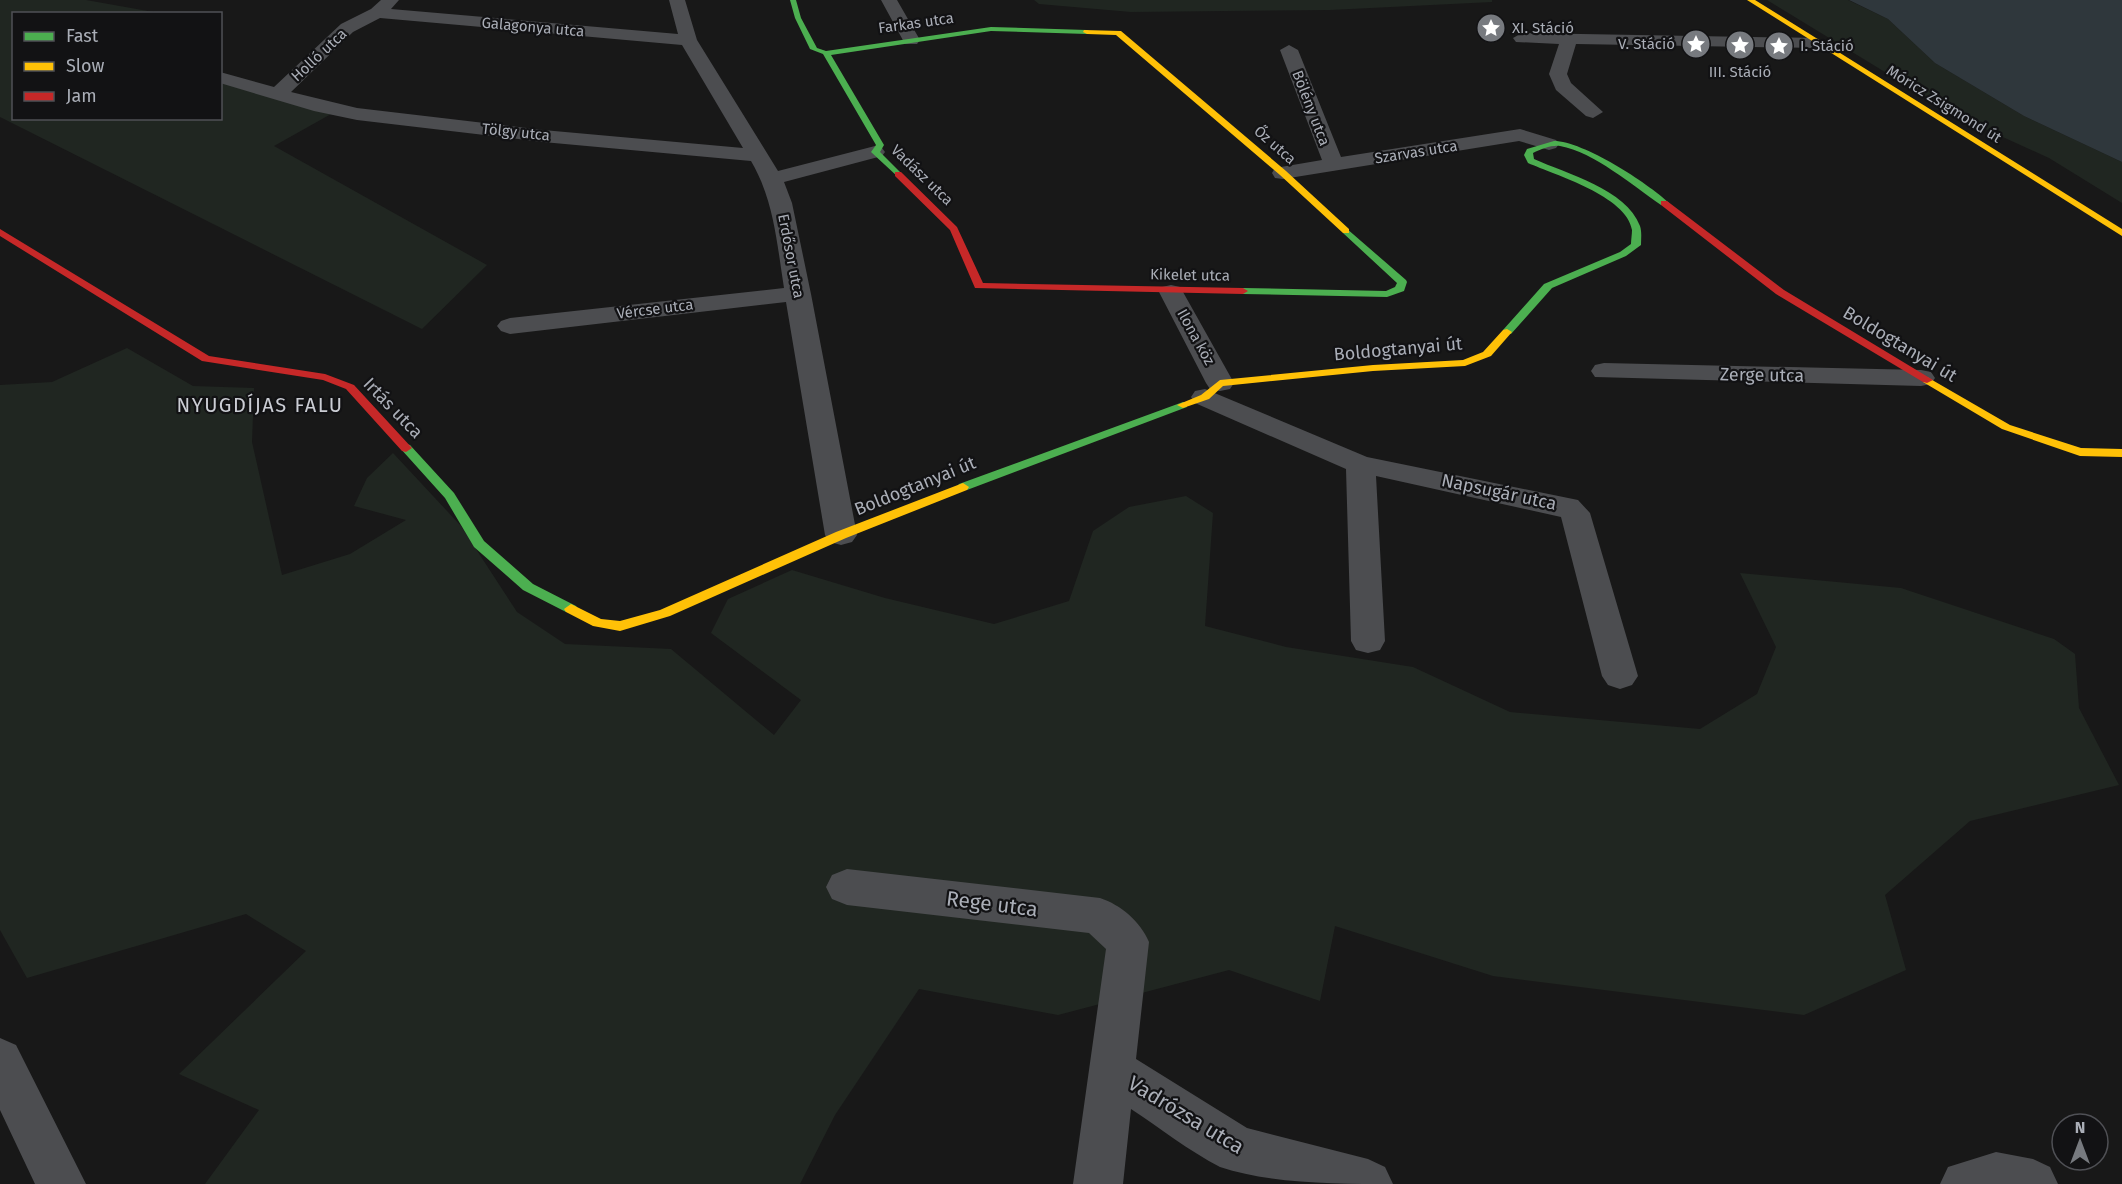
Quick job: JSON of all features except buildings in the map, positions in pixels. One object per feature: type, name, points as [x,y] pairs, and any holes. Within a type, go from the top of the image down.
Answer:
[{"type":"street","name":"Holló utca","points":[[279,93],[347,28],[377,13],[391,0]]},
{"type":"street","name":"Erdősor utca","points":[[677,0],[688,40],[755,155],[772,179],[781,203],[841,535]]},
{"type":"street","name":"Vadász utca","points":[[793,0],[798,18],[814,49],[826,53],[879,145],[874,152],[954,229],[979,286]]},
{"type":"street","points":[[889,0],[911,40]]},
{"type":"street","name":"Móricz Zsigmond út","points":[[1750,0],[2122,233]]},
{"type":"street","name":"Galagonya utca","points":[[377,13],[688,40]]},
{"type":"street","name":"Farkas utca","points":[[826,53],[991,29],[1118,33]]},
{"type":"street","name":"Őz utca","points":[[1118,33],[1283,173],[1402,282],[1400,289]]},
{"type":"street","points":[[1522,38],[1816,43]]},
{"type":"street","points":[[1569,39],[1558,74],[1563,86],[1593,112]]},
{"type":"street","name":"Bölény utca","points":[[1289,50],[1330,157],[1336,165]]},
{"type":"street","name":"Tölgy utca","points":[[222,78],[321,107],[357,114],[543,136],[755,155]]},
{"type":"street","name":"Szarvas utca","points":[[1283,173],[1520,135],[1549,144]]},
{"type":"street","name":"Boldogtanyai út","points":[[620,626],[665,613],[841,535],[1213,390],[1373,368],[1465,363],[1487,354],[1548,286],[1623,254],[1636,245],[1639,234],[1636,224],[1618,204],[1590,186],[1531,161],[1528,155],[1530,151],[1549,144],[1572,147],[1622,176],[1666,204],[1780,292],[2006,427],[2035,439],[2080,452],[2122,453]]},
{"type":"street","points":[[772,179],[874,152]]},
{"type":"street","name":"Irtás utca","points":[[0,232],[206,359],[325,377],[350,387],[450,496],[479,544],[528,587],[598,623],[620,626]]},
{"type":"street","name":"Kikelet utca","points":[[979,286],[1171,292],[1387,294],[1400,289]]},
{"type":"street","name":"Ilona köz","points":[[1171,292],[1213,390]]},
{"type":"street","name":"Vércse utca","points":[[510,326],[799,294]]},
{"type":"street","name":"Zerge utca","points":[[1604,371],[1921,378]]},
{"type":"street","name":"Napsugár utca","points":[[1213,390],[1361,465],[1397,470],[1567,507],[1575,513],[1620,676]]},
{"type":"street","points":[[1361,465],[1368,641]]},
{"type":"street","name":"Rege utca","points":[[847,887],[1100,916],[1128,942],[1111,1069]]},
{"type":"street","points":[[0,1060],[61,1184]]},
{"type":"street","points":[[1098,1184],[1111,1069]]},
{"type":"street","name":"Vadrózsa utca","points":[[1111,1069],[1237,1150],[1368,1184]]},
{"type":"street","points":[[1965,1184],[1996,1177],[2029,1183]]},
{"type":"shaded area","points":[[0,0],[86,0],[153,12],[12,12],[12,120],[222,120],[222,80],[331,114],[274,146],[487,265],[422,329],[0,117]]},
{"type":"shaded area","points":[[1034,0],[1492,0],[1492,2],[1330,10],[1131,12],[1039,4]]},
{"type":"shaded area","points":[[1767,0],[1848,0],[1888,19],[1935,63],[2024,116],[2122,162],[2122,203],[2049,158],[1957,116]]},
{"type":"shaded area","points":[[1849,0],[2122,0],[2122,162],[2024,116],[1935,63],[1888,19]]},
{"type":"shaded area","points":[[127,348],[193,386],[254,388],[252,442],[282,575],[350,554],[406,520],[354,506],[367,478],[393,453],[461,526],[517,612],[565,644],[671,649],[774,735],[801,700],[711,633],[728,599],[792,570],[885,598],[994,624],[1069,601],[1093,531],[1129,507],[1186,496],[1213,513],[1205,626],[1286,647],[1413,667],[1510,712],[1700,729],[1757,694],[1776,647],[1740,573],[1901,588],[2054,639],[2075,654],[2079,708],[2119,785],[1970,821],[1885,895],[1906,970],[1804,1015],[1493,976],[1335,926],[1320,1001],[1229,970],[1058,1015],[919,989],[835,1115],[800,1184],[205,1184],[259,1110],[179,1074],[306,951],[246,914],[27,978],[0,930],[0,385],[52,382]]},
{"type":"traffic: fast","points":[[793,0],[798,18],[814,49],[826,53],[991,29],[1087,32]]},
{"type":"traffic: fast","points":[[826,53],[880,145],[875,152],[898,174]]},
{"type":"traffic: fast","points":[[1507,332],[1548,286],[1623,254],[1636,245],[1636,229],[1629,214],[1617,202],[1600,191],[1531,161],[1528,155],[1530,151],[1554,144],[1575,148],[1615,169],[1664,203]]},
{"type":"traffic: fast","points":[[1243,291],[1387,294],[1400,289],[1402,282],[1346,231]]},
{"type":"traffic: fast","points":[[963,487],[1183,405]]},
{"type":"traffic: fast","points":[[406,448],[450,496],[479,544],[528,587],[571,609]]},
{"type":"traffic: slow","points":[[1750,0],[2122,233]]},
{"type":"traffic: slow","points":[[1087,32],[1118,33],[1283,173],[1346,231]]},
{"type":"traffic: slow","points":[[1183,405],[1205,397],[1220,383],[1373,368],[1465,363],[1487,354],[1507,332]]},
{"type":"traffic: slow","points":[[1927,380],[2006,427],[2080,452],[2122,453]]},
{"type":"traffic: slow","points":[[571,609],[598,623],[620,626],[665,613],[841,535],[963,487]]},
{"type":"traffic: jam","points":[[898,174],[954,229],[979,286],[1243,291]]},
{"type":"traffic: jam","points":[[1664,203],[1780,292],[1927,380]]},
{"type":"traffic: jam","points":[[0,232],[206,359],[325,377],[350,387],[406,448]]},
{"type":"place","name":"XI. Stáció","points":[[1491,28]]},
{"type":"place","name":"V. Stáció","points":[[1696,44]]},
{"type":"place","name":"III. Stáció","points":[[1740,45]]},
{"type":"place","name":"I. Stáció","points":[[1779,46]]},
{"type":"district","name":"NYUGDÍJAS FALU","points":[[260,405]]}]
